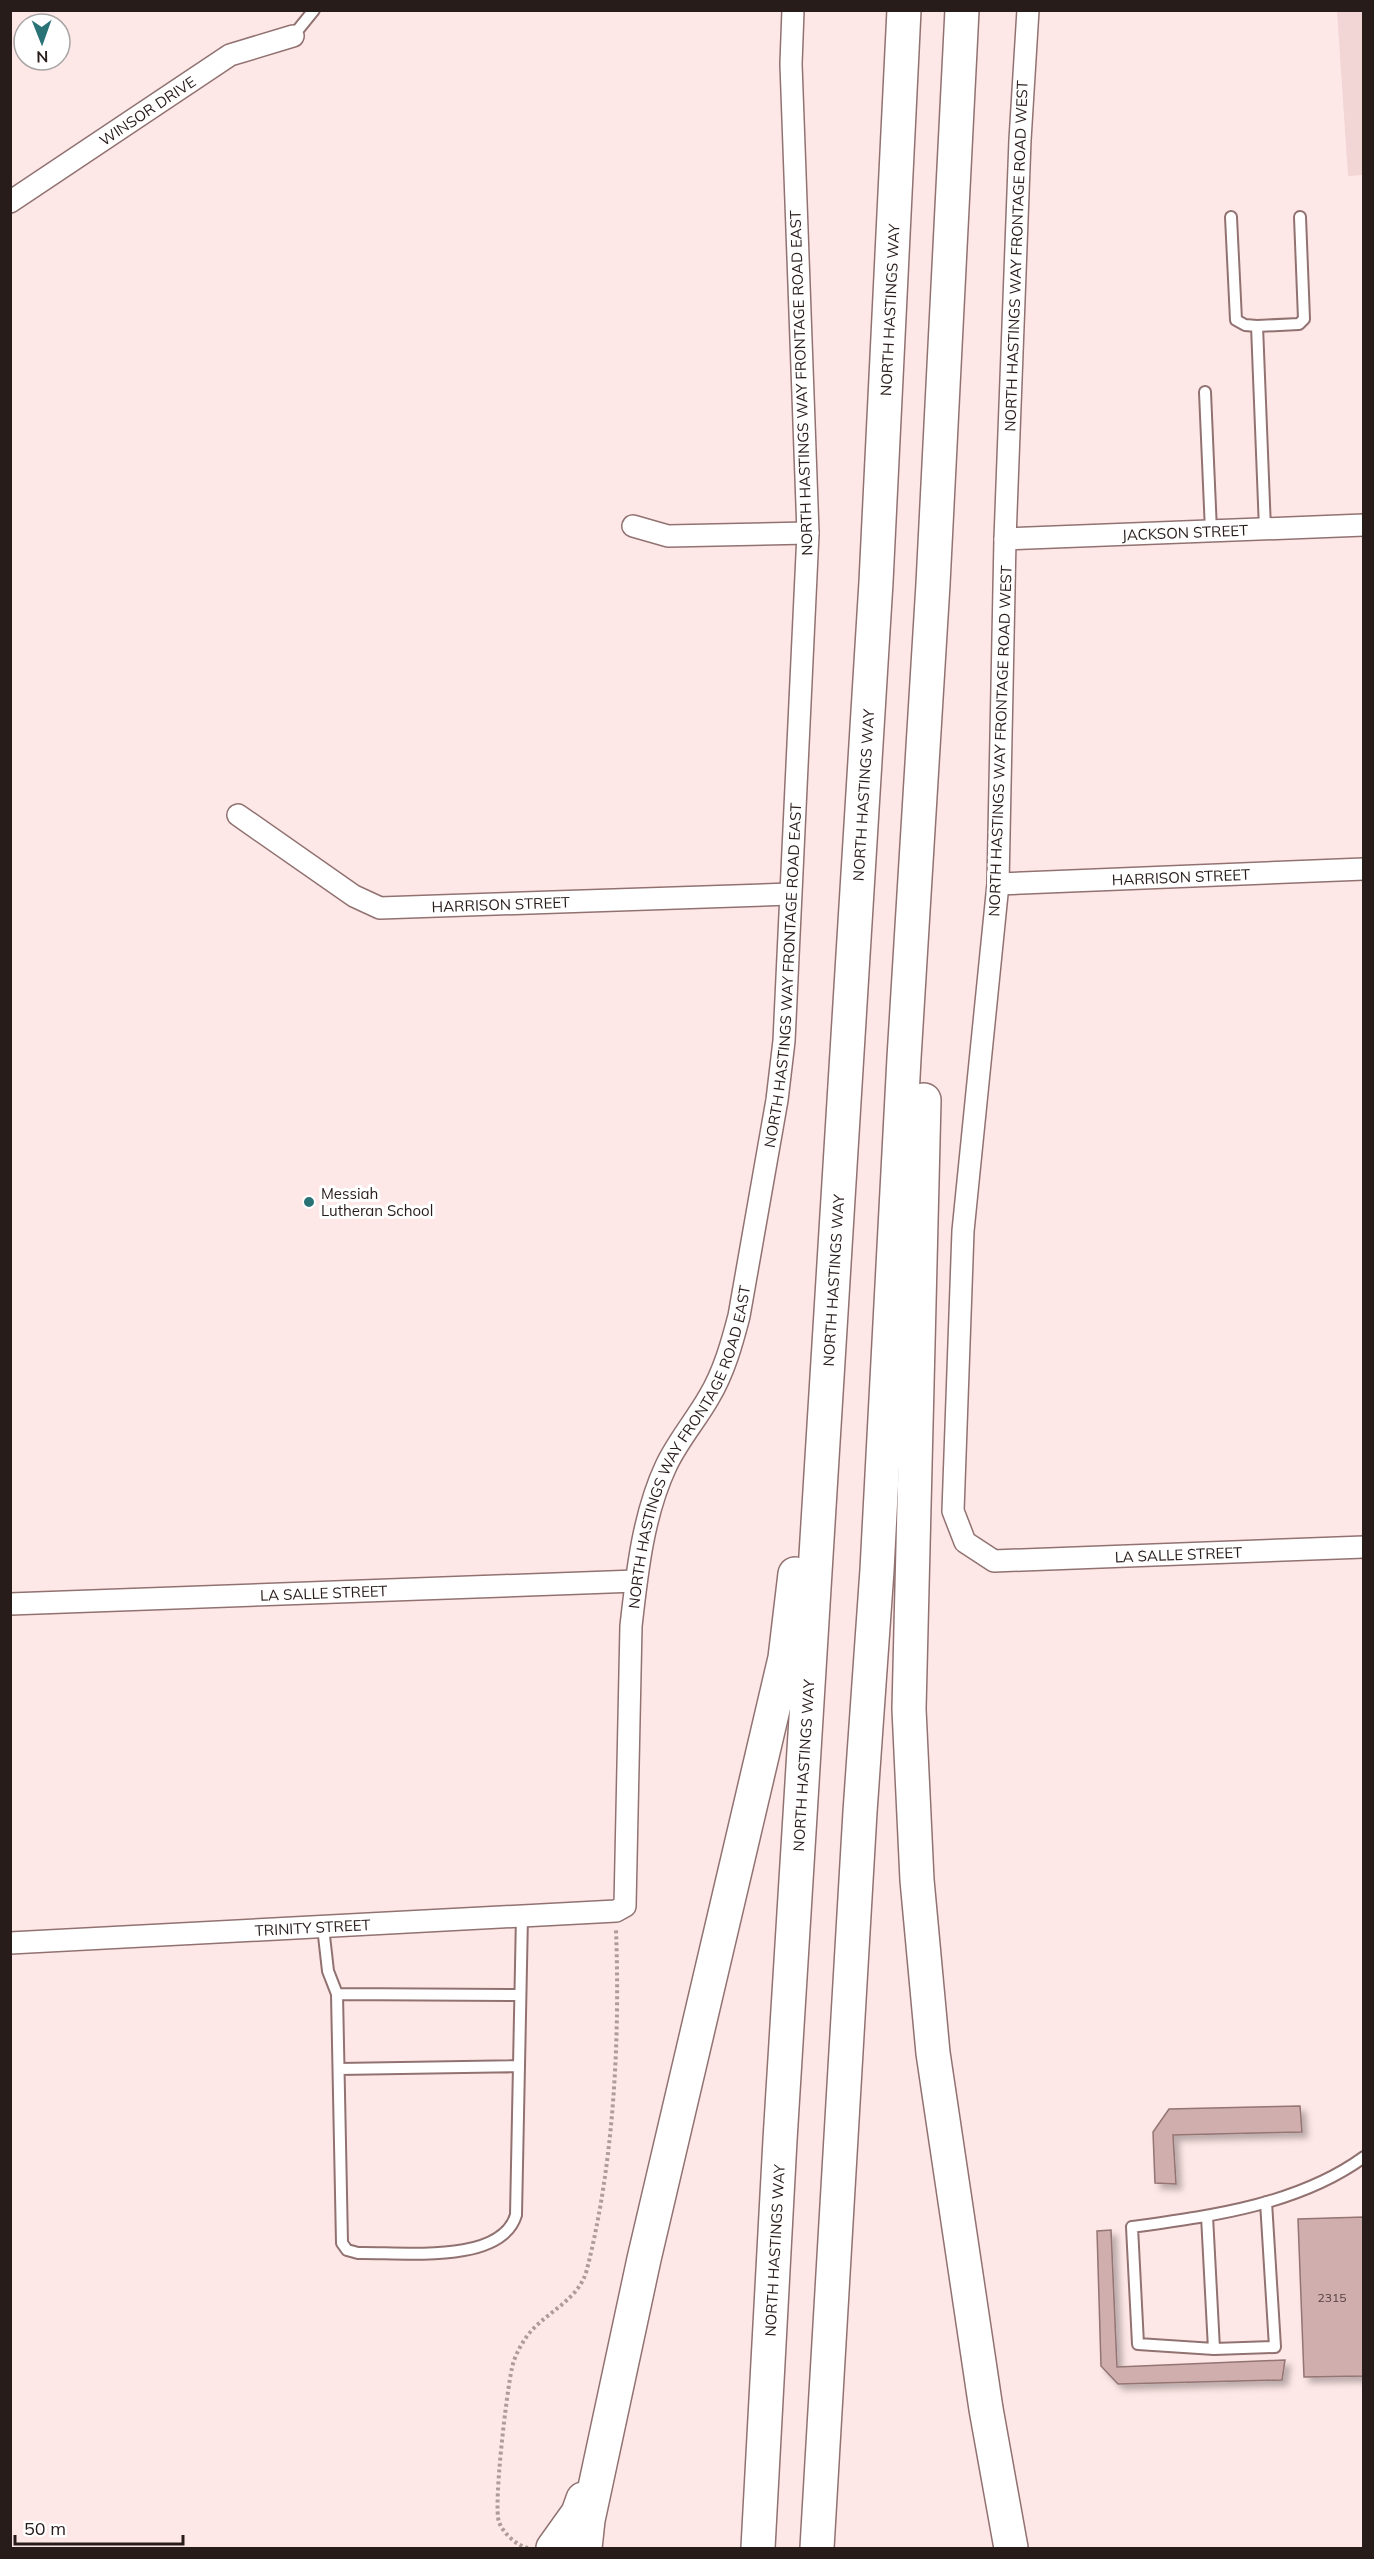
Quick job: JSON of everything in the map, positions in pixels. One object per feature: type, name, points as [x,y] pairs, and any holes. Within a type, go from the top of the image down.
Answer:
[{"type":"main road","name":"NORTH HASTINGS WAY","points":[[758,2548],[779,2152],[876,594],[904,10]]},
{"type":"main road","points":[[817,2548],[858,1835],[877,1570],[904,1058],[933,584],[962,10]]},
{"type":"main road","points":[[933,584],[928,996],[914,1435],[909,1721],[917,1880],[933,2053],[986,2409],[1011,2548]]},
{"type":"main road","points":[[585,2548],[588,2520],[644,2259],[785,1658],[812,1431],[846,1092]]},
{"type":"main road","points":[[553,2548],[578,2513],[607,2435]]},
{"type":"street","name":"NORTH HASTINGS WAY FRONTAGE ROAD EAST","points":[[616,1911],[622,1909],[627,1900],[631,1626],[636,1581],[653,1496],[667,1464],[711,1395],[730,1350],[740,1316],[777,1100],[784,1041],[808,533],[791,64],[794,10]]},
{"type":"street","name":"NORTH HASTINGS WAY FRONTAGE ROAD WEST","points":[[994,1561],[965,1542],[952,1511],[963,1231],[998,884],[1005,539],[1020,140],[1028,10]]},
{"type":"street","name":"WINSOR DRIVE","points":[[10,202],[231,55],[293,36]]},
{"type":"street","name":"JACKSON STREET","points":[[1005,539],[1364,525]]},
{"type":"street","points":[[633,526],[668,536],[808,533]]},
{"type":"street","name":"HARRISON STREET","points":[[238,815],[354,896],[380,908],[790,894]]},
{"type":"street","name":"HARRISON STREET","points":[[998,884],[1364,869]]},
{"type":"street","name":"LA SALLE STREET","points":[[994,1561],[1364,1547]]},
{"type":"street","name":"LA SALLE STREET","points":[[10,1604],[636,1581]]},
{"type":"street","name":"TRINITY STREET","points":[[10,1943],[616,1911]]},
{"type":"lane","points":[[293,36],[314,10]]},
{"type":"lane","points":[[1231,217],[1236,320],[1245,325],[1257,326],[1299,324],[1304,320],[1300,217]]},
{"type":"lane","points":[[1257,326],[1265,529]]},
{"type":"lane","points":[[1205,392],[1211,531]]},
{"type":"lane","points":[[323,1926],[328,1971],[337,1994],[342,2243],[347,2250],[358,2253],[470,2251],[499,2240],[513,2226],[516,2215],[522,1916]]},
{"type":"lane","points":[[337,1994],[520,1995]]},
{"type":"lane","points":[[339,2069],[519,2066]]},
{"type":"lane","points":[[1266,2202],[1275,2347],[1214,2349],[1138,2343],[1132,2227],[1207,2216],[1266,2202],[1340,2174],[1364,2157]]},
{"type":"lane","points":[[1207,2216],[1214,2349]]},
{"type":"path","points":[[528,2548],[518,2546],[499,2522],[498,2489],[507,2399],[515,2357],[525,2338],[569,2298],[587,2272],[612,2114],[617,1961],[616,1911]]},
{"type":"shaded area","points":[[1337,11],[1363,11],[1363,175],[1348,176]]},
{"type":"building","points":[[1300,2106],[1302,2132],[1173,2135],[1176,2184],[1155,2183],[1153,2132],[1169,2109]]},
{"type":"building","points":[[1364,2217],[1364,2376],[1304,2377],[1298,2219]]},
{"type":"building","points":[[1111,2230],[1117,2367],[1285,2360],[1282,2380],[1118,2384],[1101,2366],[1097,2231]]},
{"type":"place","name":"Messiah Lutheran School","points":[[309,1202]]}]
